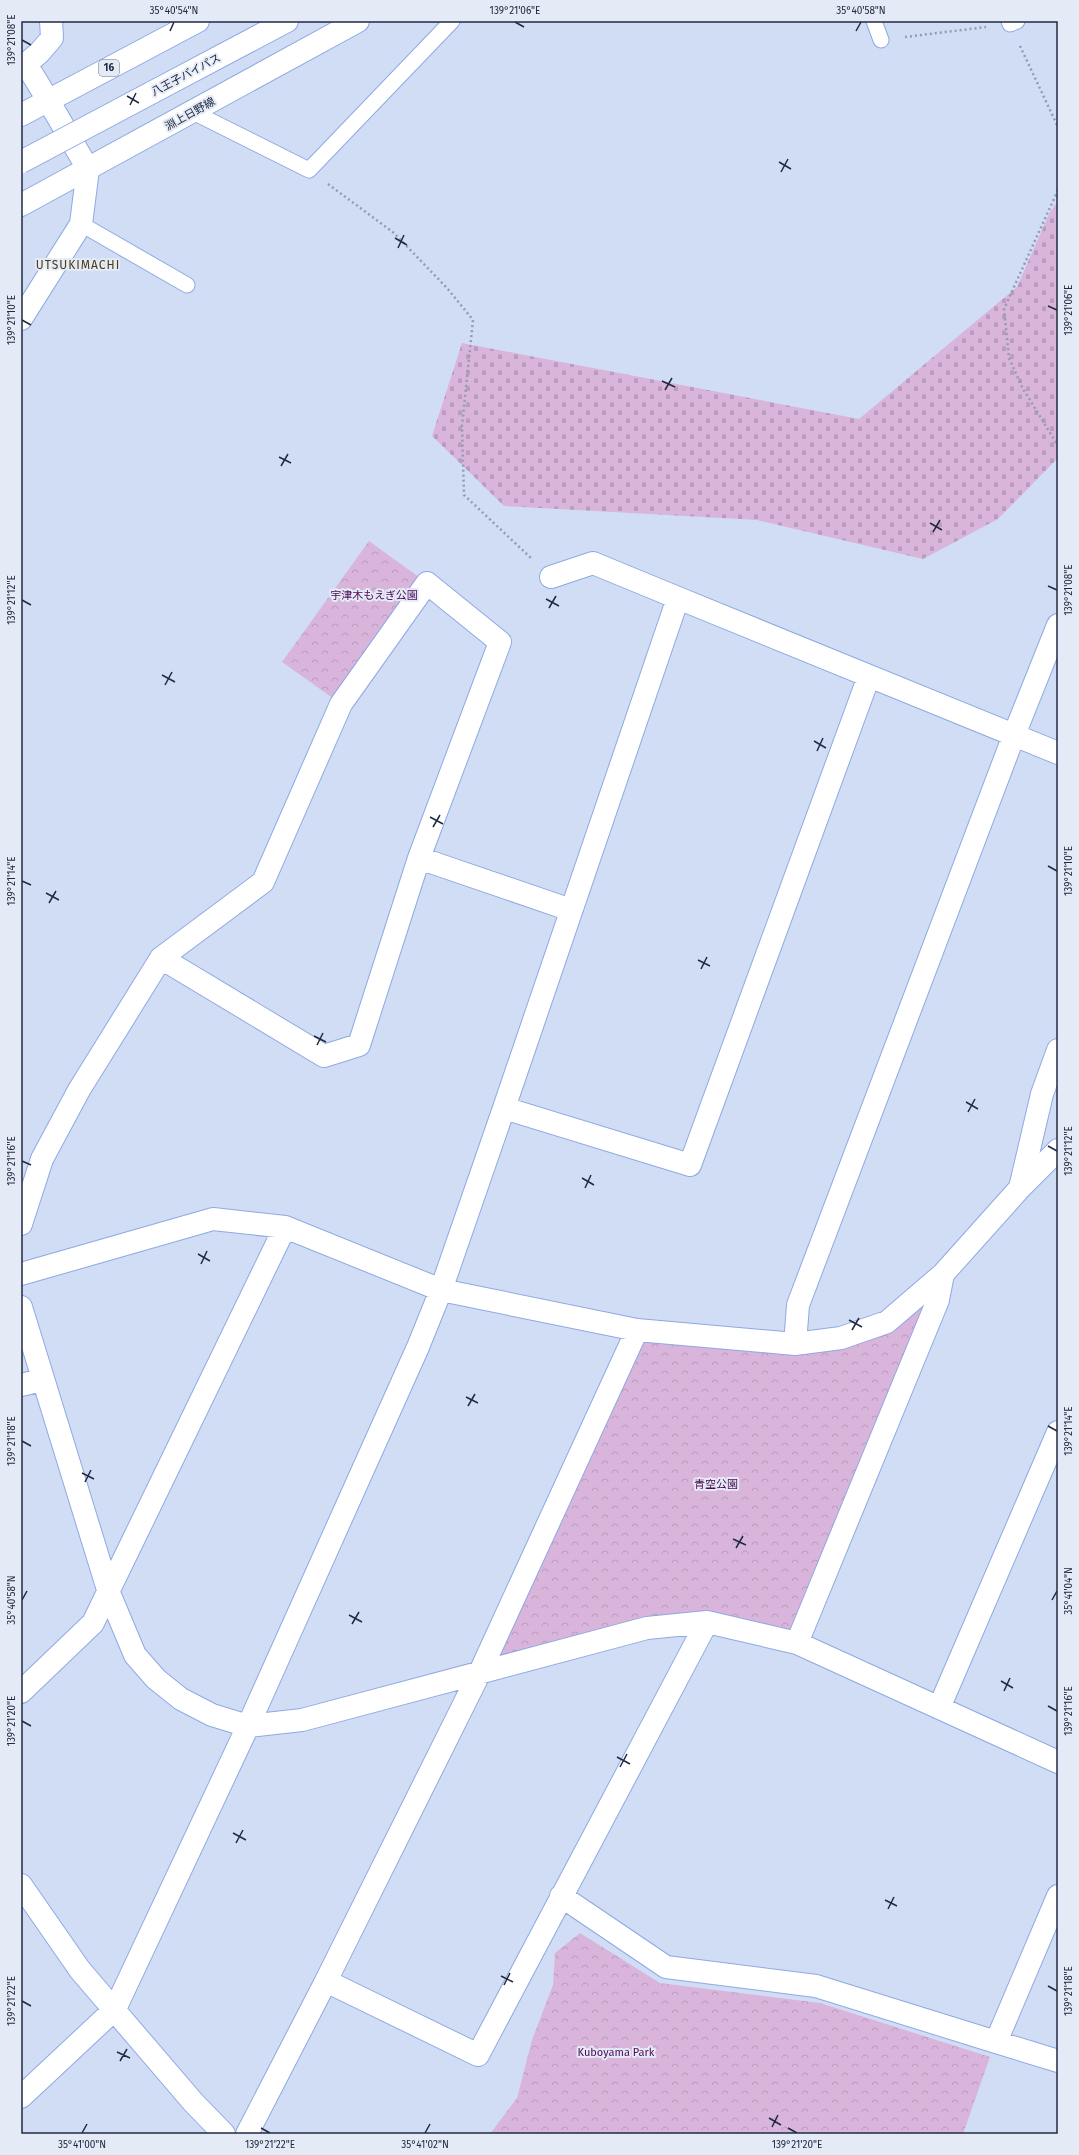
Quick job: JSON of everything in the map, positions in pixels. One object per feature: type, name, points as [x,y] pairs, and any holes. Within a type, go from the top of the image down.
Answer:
[{"type":"main road","points":[[21,319],[81,224],[88,169],[26,64],[39,53],[52,38],[51,21]]},
{"type":"main road","name":"16","points":[[21,115],[198,21]]},
{"type":"main road","name":"八王子バイパス","points":[[21,162],[287,21]]},
{"type":"main road","name":"淵上日野線","points":[[21,205],[358,21]]},
{"type":"main road","points":[[551,577],[593,563],[1058,753]]},
{"type":"main road","points":[[21,1224],[42,1159],[79,1090],[161,958],[263,882],[340,704],[427,583],[500,642],[419,858],[359,1045],[324,1056],[161,958]]},
{"type":"main road","points":[[21,2097],[115,2010],[248,1726],[418,1347],[441,1290],[678,598]]},
{"type":"main road","points":[[795,1344],[798,1305],[1014,735],[1058,625]]},
{"type":"main road","points":[[504,1108],[690,1165],[869,676]]},
{"type":"main road","points":[[419,858],[571,910]]},
{"type":"main road","points":[[1020,1188],[1042,1094],[1058,1050]]},
{"type":"main road","points":[[21,1274],[213,1219],[285,1227],[441,1290],[637,1330],[795,1344],[841,1338],[887,1322],[943,1274],[1020,1188],[1058,1150]]},
{"type":"main road","points":[[21,1692],[93,1623],[285,1227]]},
{"type":"main road","points":[[797,1643],[938,1300],[943,1274]]},
{"type":"main road","points":[[21,1307],[108,1593],[135,1655],[156,1679],[181,1699],[212,1715],[248,1726],[302,1720],[647,1628],[707,1622],[797,1643],[1058,1762]]},
{"type":"main road","points":[[247,2134],[326,1981],[480,1672],[637,1330]]},
{"type":"main road","points":[[21,1385],[42,1380]]},
{"type":"main road","points":[[939,1708],[1058,1432]]},
{"type":"main road","points":[[326,1981],[478,2055],[707,1622]]},
{"type":"main road","points":[[21,1885],[80,1970],[193,2102],[224,2134]]},
{"type":"main road","points":[[561,1896],[666,1967],[816,1986],[1058,2061]]},
{"type":"main road","points":[[996,2042],[1058,1896]]},
{"type":"lane","points":[[193,112],[309,170],[452,21]]},
{"type":"lane","points":[[874,21],[880,40]]},
{"type":"lane","points":[[81,224],[187,285]]},
{"type":"path","points":[[880,40],[1012,22],[1058,127]]},
{"type":"path","points":[[309,170],[394,233],[447,288],[473,320],[462,426],[464,495],[551,577]]},
{"type":"path","points":[[1058,190],[1004,309],[1009,358],[1022,387],[1058,446]]},
{"type":"green space","points":[[1058,201],[1058,458],[998,519],[923,559],[757,520],[504,506],[432,436],[462,343],[859,419],[1017,287],[1050,212]]},
{"type":"green space","name":"宇津木もえぎ公園","points":[[369,541],[427,583],[341,704],[282,662]]},
{"type":"green space","name":"青空公園","points":[[943,1274],[797,1643],[707,1622],[480,1672],[637,1330],[841,1338]]},
{"type":"green space","name":"Kuboyama Park","points":[[580,1933],[660,1983],[820,2003],[990,2057],[963,2134],[490,2134],[517,2098],[532,2040],[553,1985],[555,1953]]},
{"type":"district","name":"UTSUKIMACHI","points":[[78,265]]}]
